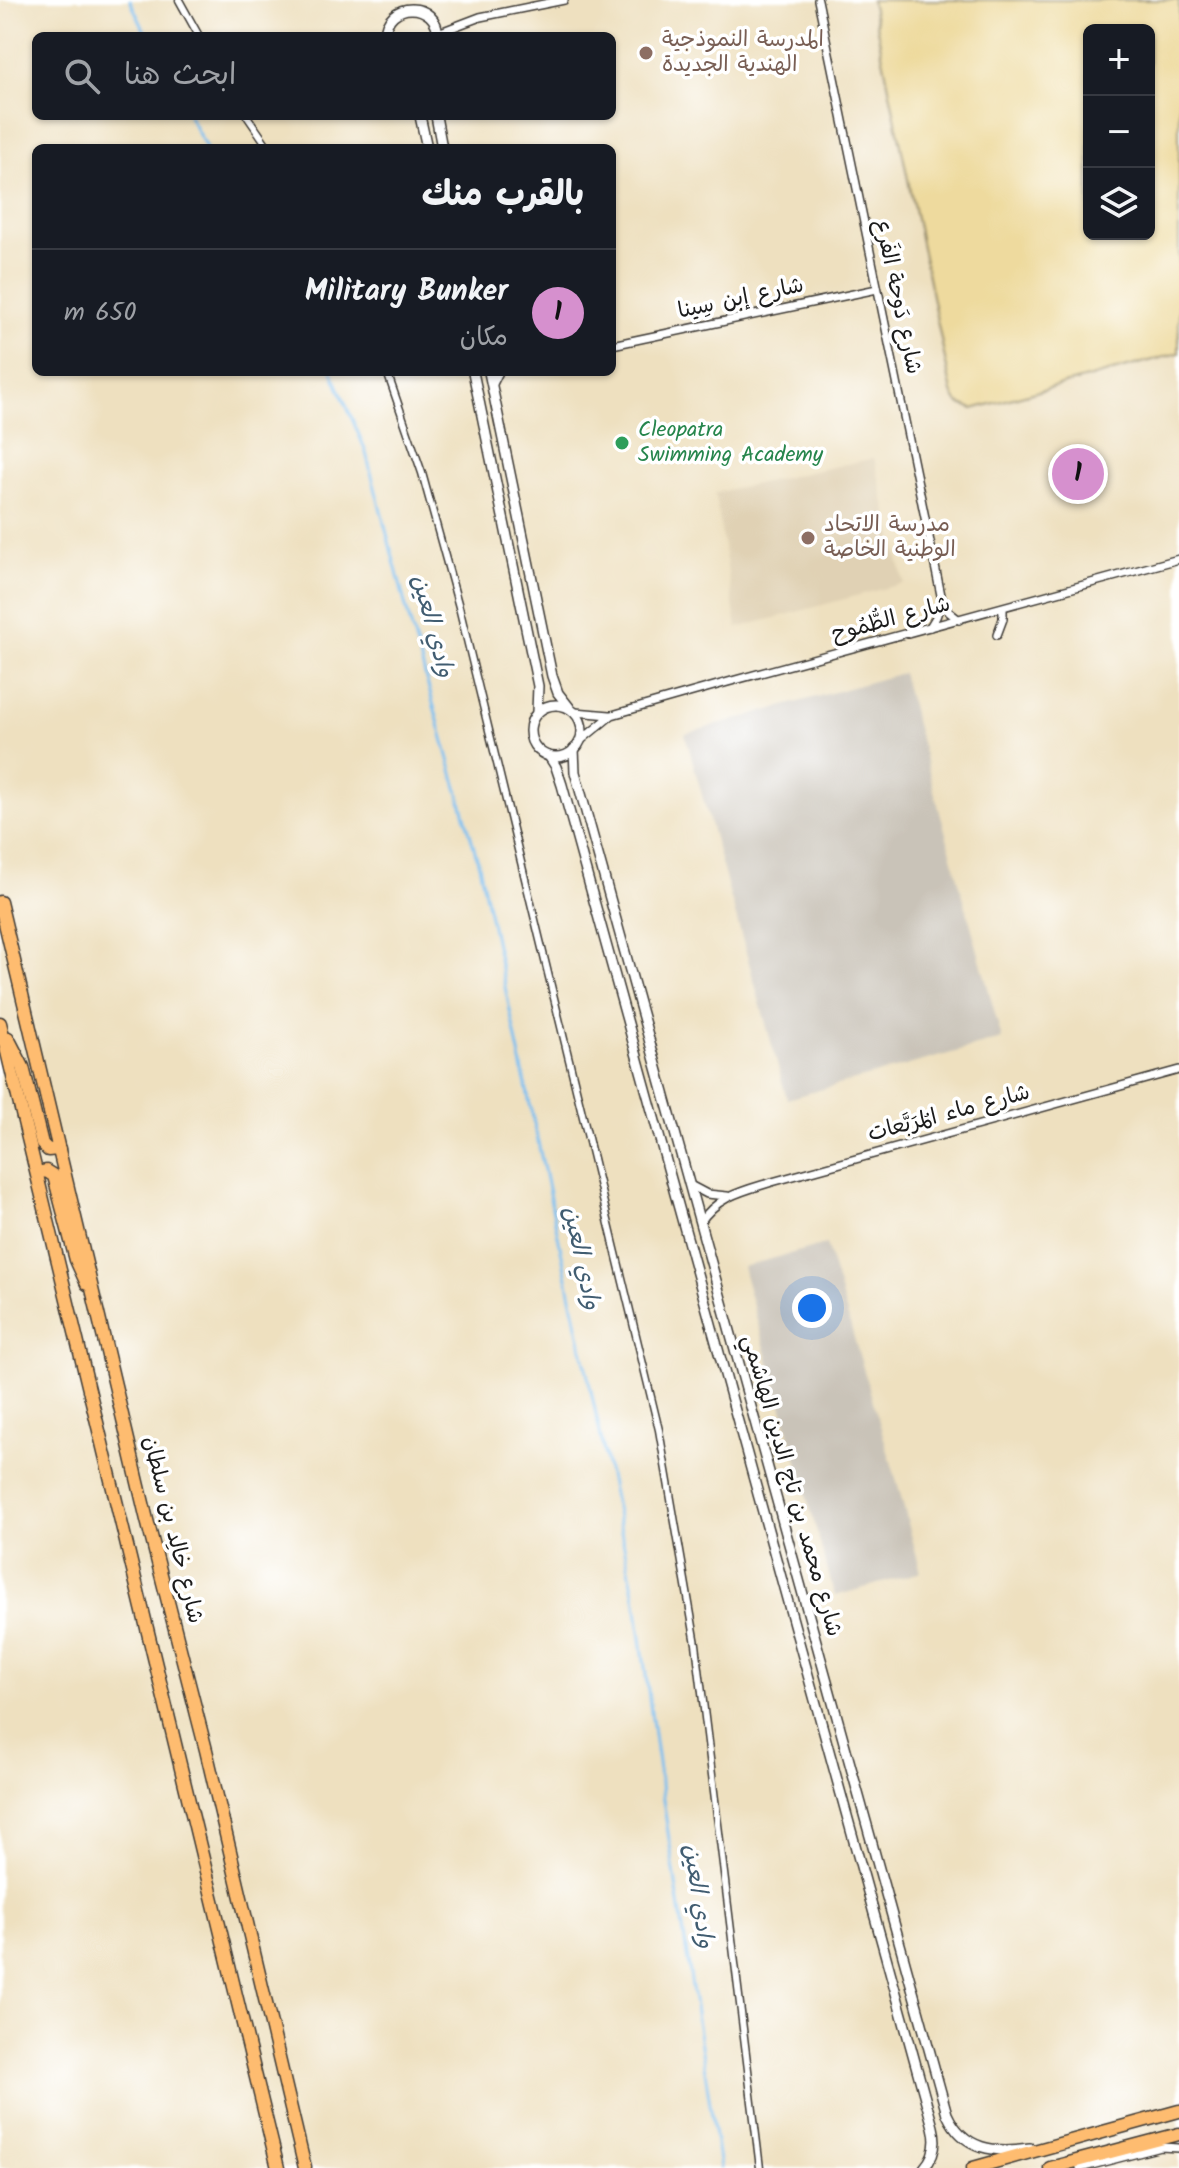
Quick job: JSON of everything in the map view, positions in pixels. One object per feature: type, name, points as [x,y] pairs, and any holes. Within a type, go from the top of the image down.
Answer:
[{"type":"main road","name":"شارع خالِد بن سلطان","points":[[0,902],[305,2168]]},
{"type":"main road","points":[[1,1026],[23,1067],[42,1144],[48,1150],[59,1149]]},
{"type":"main road","points":[[1,1026],[277,2166]]},
{"type":"main road","points":[[37,1173],[46,1171],[54,1176],[79,1269],[94,1293]]},
{"type":"main road","points":[[973,2168],[1179,2111]]},
{"type":"main road","points":[[1050,2168],[1179,2134]]},
{"type":"street","points":[[179,0],[197,32]]},
{"type":"street","points":[[443,32],[480,17],[564,0]]},
{"type":"street","name":"شارع دَوحة الفَرع","points":[[818,0],[942,600],[949,612],[959,620]]},
{"type":"street","points":[[385,32],[393,9],[418,4],[432,14],[438,32]]},
{"type":"street","points":[[250,120],[266,144]]},
{"type":"street","points":[[421,120],[426,144]]},
{"type":"street","points":[[437,120],[441,144]]},
{"type":"street","name":"شارع إبن سِينا","points":[[616,344],[877,289]]},
{"type":"street","points":[[388,376],[422,473],[459,607],[659,1430],[696,1644],[760,2168]]},
{"type":"street","points":[[474,376],[538,686],[537,712],[529,734],[538,750],[549,756],[565,755],[577,746],[582,726],[558,693],[552,676],[490,376]]},
{"type":"street","points":[[492,386],[497,376]]},
{"type":"street","name":"شارع الطُّمُوح","points":[[572,710],[612,715],[1179,559]]},
{"type":"street","points":[[930,628],[942,600]]},
{"type":"street","points":[[997,635],[1002,625],[1003,608]]},
{"type":"street","points":[[537,712],[549,705],[562,705],[572,710]]},
{"type":"street","name":"شارع الطُّمُوح","points":[[577,746],[612,715]]},
{"type":"street","name":"شارع محمد بن تاج الدين الهاشمي","points":[[577,746],[575,772],[940,2091],[953,2127],[988,2150],[1053,2145]]},
{"type":"street","name":"شارع محمد بن تاج الدين الهاشمي","points":[[549,756],[561,778],[935,2136],[933,2155],[924,2168]]},
{"type":"street","name":"شارع ماء المُرَبَّعات","points":[[700,1223],[710,1210],[729,1195],[1179,1070]]},
{"type":"street","points":[[688,1183],[707,1194],[729,1195]]},
{"type":"street","points":[[867,1889],[878,1907],[890,1948],[896,1947],[898,1938]]},
{"type":"street","points":[[1080,2168],[1161,2147],[1179,2148]]},
{"type":"shaded area","name":"مدرسة الاتحاد الوطنية الخاصة","points":[[874,458],[904,583],[737,628],[715,493]]},
{"type":"shaded area","points":[[902,673],[1002,1039],[787,1099],[685,734]]},
{"type":"shaded area","points":[[826,1244],[921,1572],[835,1596],[742,1267]]},
{"type":"sand","points":[[871,0],[1179,0],[1179,353],[973,409],[958,403],[952,393]]},
{"type":"waterway","name":"وادي العين","points":[[130,0],[145,32]]},
{"type":"waterway","name":"وادي العين","points":[[191,120],[204,144]]},
{"type":"waterway","name":"وادي العين","points":[[334,376],[365,449],[408,615],[479,865],[636,1602],[720,2168]]},
{"type":"place","name":"المدرسة النموذجية الهندية الجديدة","points":[[646,53]]},
{"type":"place","name":"Cleopatra Swimming Academy","points":[[622,443]]},
{"type":"place","name":"Military Bunker","points":[[1078,474]]},
{"type":"place","name":"مدرسة الاتحاد الوطنية الخاصة","points":[[808,538]]}]
